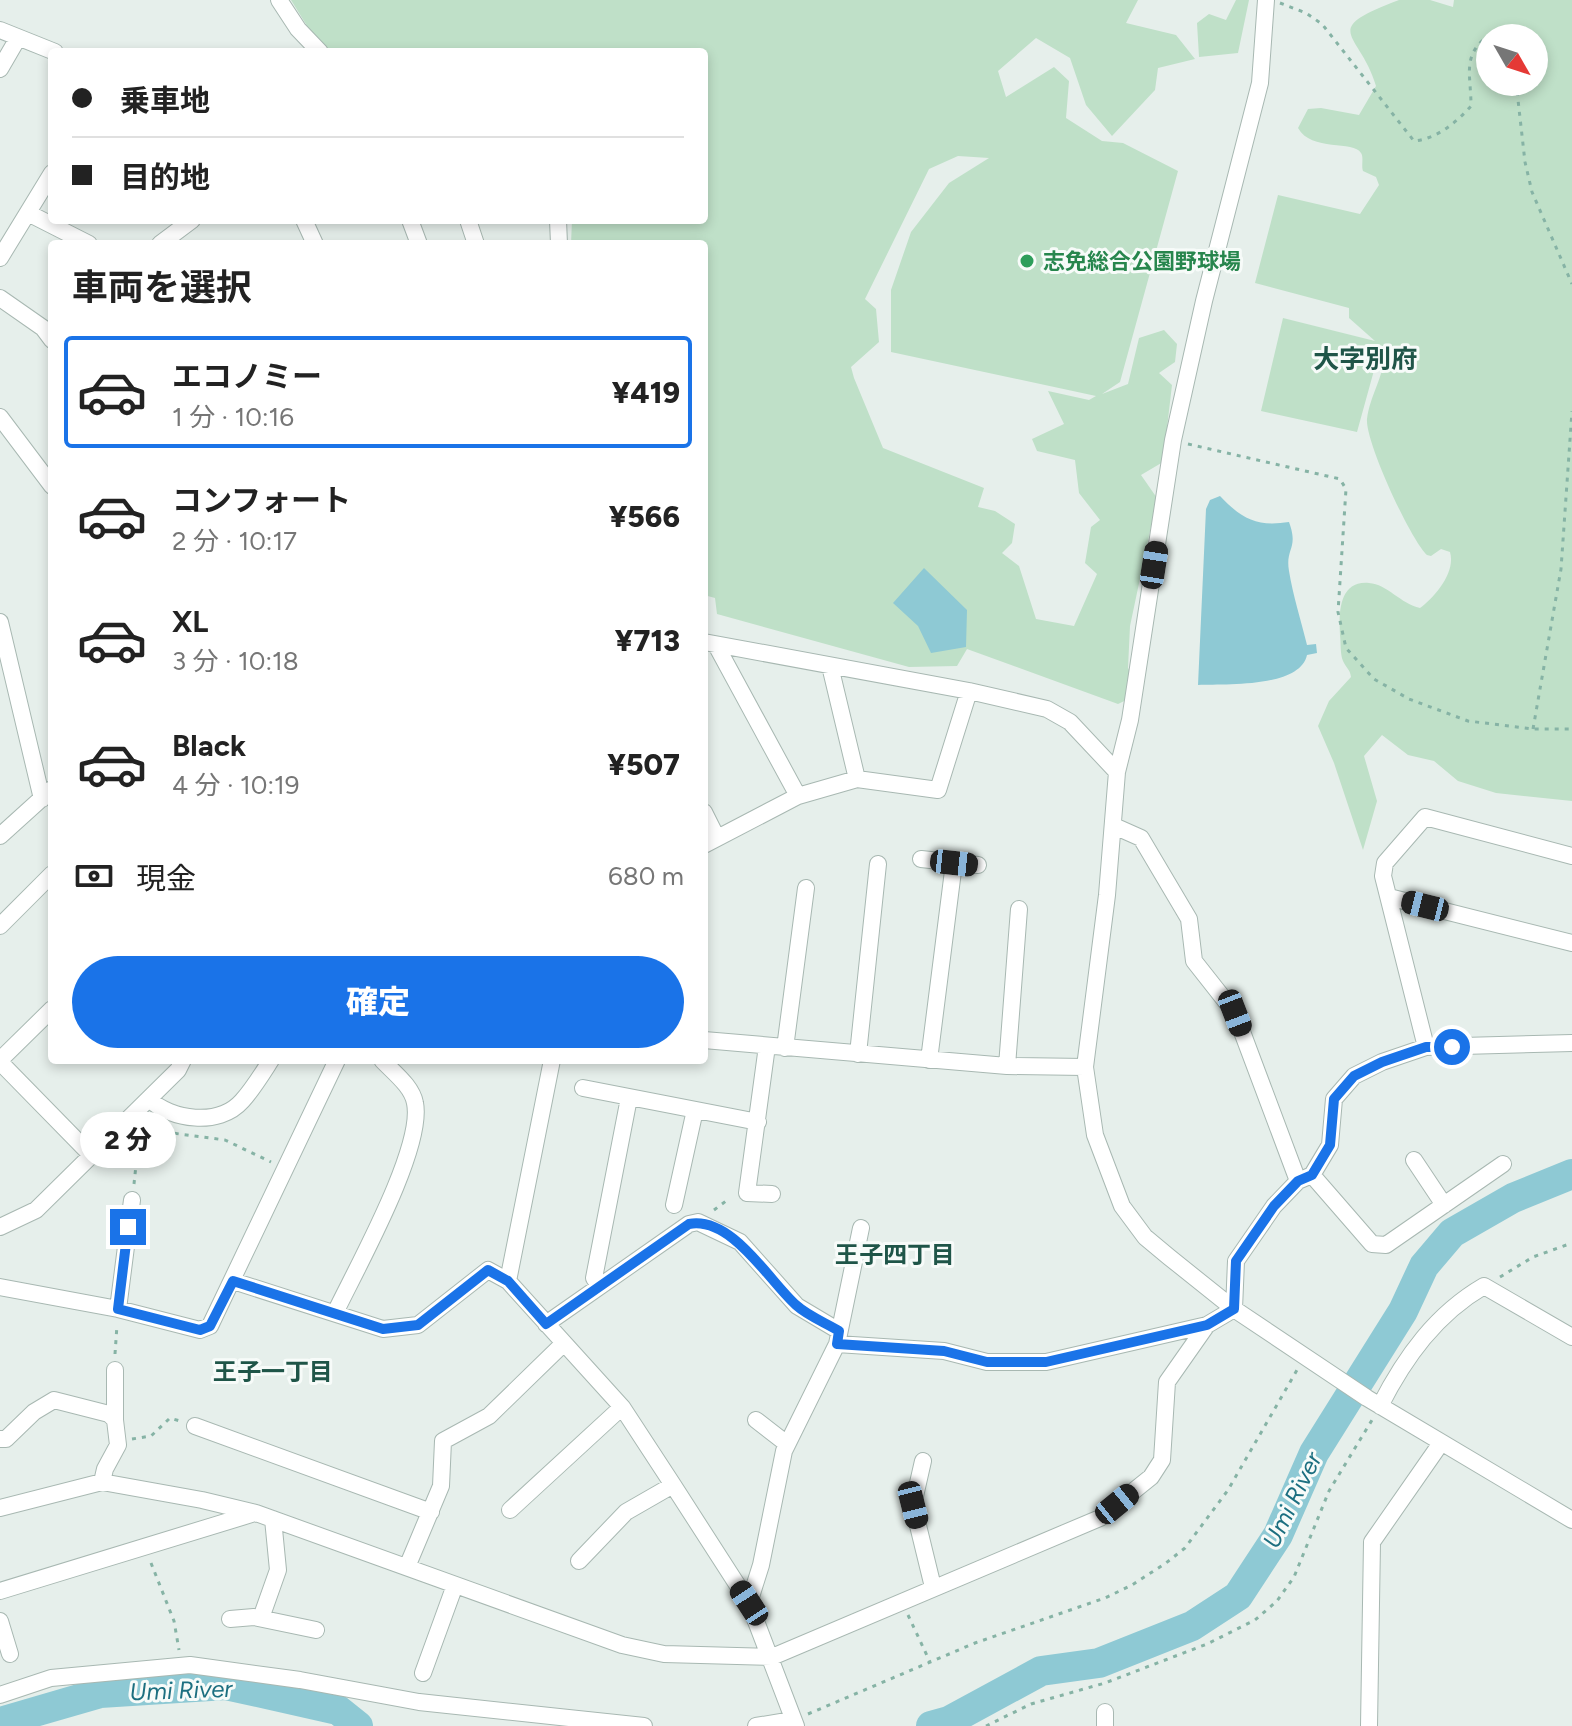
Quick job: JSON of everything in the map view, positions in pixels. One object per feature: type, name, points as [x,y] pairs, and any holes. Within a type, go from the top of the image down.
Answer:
[{"type":"street","points":[[279,0],[298,29],[316,48]]},
{"type":"street","points":[[1266,0],[1260,83],[1204,301],[1173,440],[1130,720],[1117,772],[1114,826],[1085,1067],[1095,1135],[1122,1206],[1145,1237],[1234,1309],[1374,1402],[1572,1520]]},
{"type":"street","points":[[0,30],[48,49]]},
{"type":"street","points":[[0,69],[18,38]]},
{"type":"street","points":[[0,258],[48,180]]},
{"type":"street","points":[[28,213],[48,223]]},
{"type":"street","points":[[50,224],[81,240]]},
{"type":"street","points":[[165,240],[187,224]]},
{"type":"street","points":[[0,298],[48,329]]},
{"type":"street","points":[[0,417],[48,478]]},
{"type":"street","points":[[0,622],[47,794],[0,836]]},
{"type":"street","points":[[710,644],[969,691],[1047,709],[1070,722],[1117,772]]},
{"type":"street","points":[[710,644],[798,796]]},
{"type":"street","points":[[830,666],[857,779]]},
{"type":"street","points":[[710,842],[798,796],[857,779],[938,790],[969,691]]},
{"type":"street","points":[[1426,1047],[1383,876],[1385,863],[1425,817],[1572,856]]},
{"type":"street","points":[[1114,826],[1141,838],[1189,919],[1194,961],[1235,1013],[1269,1104],[1305,1178],[1372,1244],[1386,1245],[1503,1164]]},
{"type":"street","points":[[921,859],[978,865]]},
{"type":"street","points":[[929,1060],[954,863]]},
{"type":"street","points":[[858,1054],[878,864]]},
{"type":"street","points":[[0,926],[48,884]]},
{"type":"street","points":[[785,1048],[806,888]]},
{"type":"street","points":[[1389,897],[1572,943]]},
{"type":"street","points":[[1007,1066],[1019,909]]},
{"type":"street","points":[[48,1013],[0,1061],[92,1156]]},
{"type":"street","points":[[708,1040],[1007,1066],[1085,1067]]},
{"type":"street","points":[[1234,1309],[1236,1261],[1274,1206],[1305,1178],[1330,1145],[1334,1099],[1354,1076],[1382,1062],[1426,1047],[1572,1043]]},
{"type":"street","points":[[767,1046],[747,1193],[772,1194]]},
{"type":"street","points":[[0,1227],[36,1210],[181,1064]]},
{"type":"street","points":[[149,1099],[158,1108],[185,1117],[199,1118],[222,1113],[241,1102],[268,1064]]},
{"type":"street","points":[[0,1287],[118,1309],[200,1330],[210,1326],[283,1167],[335,1064]]},
{"type":"street","points":[[335,1313],[407,1162],[415,1104],[408,1088],[386,1064]]},
{"type":"street","points":[[508,1281],[551,1064]]},
{"type":"street","points":[[583,1088],[758,1122]]},
{"type":"street","points":[[599,1285],[594,1278],[629,1098]]},
{"type":"street","points":[[674,1205],[695,1110]]},
{"type":"street","points":[[1414,1160],[1444,1205]]},
{"type":"street","points":[[118,1309],[132,1200]]},
{"type":"street","points":[[546,1324],[689,1224],[698,1222],[740,1242],[797,1306],[838,1338],[944,1351],[987,1362],[1046,1362],[1207,1325],[1234,1309]]},
{"type":"street","points":[[749,1603],[787,1444],[838,1338],[861,1228]]},
{"type":"street","points":[[233,1281],[383,1329],[418,1325],[488,1270],[508,1281],[622,1407],[749,1603],[772,1657],[794,1723],[756,1726]]},
{"type":"street","points":[[1374,1402],[1409,1354],[1443,1316],[1484,1286],[1572,1337]]},
{"type":"street","points":[[0,1508],[102,1482],[256,1513],[622,1645],[664,1654],[772,1657],[1100,1518],[1151,1477],[1162,1460],[1167,1382],[1207,1325]]},
{"type":"street","points":[[407,1567],[441,1486],[443,1441],[489,1416],[563,1344]]},
{"type":"street","points":[[102,1482],[118,1442],[115,1370]]},
{"type":"street","points":[[0,1439],[6,1439],[34,1412],[54,1400],[109,1414],[115,1420]]},
{"type":"street","points":[[510,1510],[622,1407]]},
{"type":"street","points":[[756,1420],[787,1444]]},
{"type":"street","points":[[195,1426],[431,1512]]},
{"type":"street","points":[[1369,1726],[1372,1542],[1441,1443]]},
{"type":"street","points":[[923,1461],[913,1505],[933,1587]]},
{"type":"street","points":[[579,1561],[626,1512],[673,1485]]},
{"type":"street","points":[[0,1591],[256,1513]]},
{"type":"street","points":[[261,1618],[278,1570],[273,1519]]},
{"type":"street","points":[[423,1673],[455,1585]]},
{"type":"street","points":[[230,1619],[261,1618],[316,1630]]},
{"type":"street","points":[[0,1621],[10,1654]]},
{"type":"street","points":[[0,1695],[51,1678],[182,1666],[300,1680],[419,1702],[644,1726]]},
{"type":"path","points":[[1273,0],[1306,13],[1322,24],[1414,141],[1428,140],[1460,118],[1471,106],[1470,55],[1476,43]]},
{"type":"path","points":[[1518,96],[1525,162],[1532,192],[1572,284]]},
{"type":"path","points":[[1533,729],[1561,569],[1572,411]]},
{"type":"path","points":[[1173,440],[1340,479],[1346,489],[1338,612],[1346,648],[1374,679],[1409,699],[1468,721],[1533,729],[1572,729]]},
{"type":"path","points":[[132,1200],[136,1165],[172,1133],[225,1140],[283,1167]]},
{"type":"path","points":[[698,1222],[747,1189]]},
{"type":"path","points":[[1484,1286],[1533,1257],[1572,1243]]},
{"type":"path","points":[[115,1370],[118,1309]]},
{"type":"path","points":[[794,1723],[930,1662],[1005,1632],[1105,1598],[1132,1585],[1185,1548],[1228,1490],[1310,1360]]},
{"type":"path","points":[[986,1726],[1031,1704],[1105,1683],[1207,1644],[1255,1620],[1277,1601],[1294,1577],[1329,1491],[1374,1402]]},
{"type":"path","points":[[118,1442],[151,1436],[170,1418],[195,1426]]},
{"type":"path","points":[[145,1546],[174,1621],[182,1666]]},
{"type":"path","points":[[900,1601],[930,1662]]},
{"type":"green space","points":[[291,0],[1138,0],[1126,23],[1176,35],[1195,59],[1158,68],[1155,90],[1112,136],[1086,105],[1070,58],[1036,38],[998,71],[1006,97],[1054,67],[1069,81],[1066,118],[1102,141],[1123,143],[1178,171],[1120,382],[1102,394],[1128,384],[1139,338],[1164,330],[1177,344],[1175,362],[1159,373],[1172,385],[1163,462],[1141,475],[1157,498],[1130,626],[1128,668],[1141,693],[1118,704],[967,649],[957,666],[909,667],[717,614],[715,598],[708,596],[708,240],[571,240],[572,224],[708,224],[708,48],[327,48],[317,42]],"holes":[[[958,156],[989,158],[949,183],[911,232],[891,290],[891,352],[1096,396],[1089,400],[1048,391],[1064,424],[1032,439],[1037,451],[1075,460],[1079,493],[1100,520],[1091,527],[1085,563],[1097,574],[1074,626],[1036,619],[1019,566],[1002,553],[1012,543],[1015,524],[995,511],[978,507],[984,488],[883,448],[854,378],[851,367],[879,342],[876,309],[865,299],[929,169]]]},
{"type":"green space","points":[[1236,0],[1249,0],[1238,53],[1199,57],[1197,23],[1209,14],[1226,20]]},
{"type":"green space","points":[[1399,0],[1430,0],[1453,7],[1454,0],[1572,0],[1572,801],[1496,793],[1458,781],[1434,761],[1408,755],[1382,735],[1364,756],[1377,801],[1363,850],[1334,763],[1318,726],[1329,701],[1351,677],[1341,652],[1342,600],[1351,587],[1369,583],[1420,608],[1438,591],[1447,576],[1450,552],[1441,549],[1431,556],[1419,545],[1390,489],[1373,447],[1367,419],[1383,366],[1384,348],[1381,345],[1357,432],[1261,411],[1283,318],[1375,341],[1349,318],[1349,308],[1255,283],[1278,195],[1360,214],[1379,185],[1376,177],[1363,171],[1362,155],[1357,149],[1312,140],[1298,128],[1308,109],[1321,108],[1359,115],[1376,86],[1351,34],[1351,26]]},
{"type":"water","points":[[1220,496],[1251,520],[1289,522],[1292,531],[1288,563],[1291,580],[1307,645],[1316,644],[1317,653],[1307,655],[1301,666],[1277,679],[1243,684],[1198,685],[1206,509],[1210,500]]},
{"type":"water","points":[[924,568],[967,610],[966,647],[931,653],[918,626],[893,603]]},
{"type":"waterway","name":"Umi River","points":[[931,1726],[949,1721],[1041,1671],[1099,1663],[1192,1626],[1238,1596],[1278,1535],[1314,1453],[1403,1311],[1424,1266],[1452,1233],[1513,1198],[1572,1174]]},
{"type":"waterway","name":"Umi River","points":[[0,1722],[100,1693],[226,1685],[338,1710],[358,1726]]},
{"type":"place","name":"志免総合公園野球場","points":[[1027,261]]},
{"type":"district","name":"大字別府","points":[[1365,359]]},
{"type":"district","name":"王子四丁目","points":[[895,1254]]},
{"type":"district","name":"王子一丁目","points":[[273,1371]]},
{"type":"route","points":[[128,1227],[118,1309],[200,1330],[210,1326],[233,1281],[383,1329],[418,1325],[488,1270],[508,1281],[546,1324],[689,1224],[698,1222],[740,1242],[797,1306],[839,1331],[837,1344],[944,1351],[987,1362],[1046,1362],[1207,1325],[1234,1309],[1236,1261],[1274,1206],[1298,1181],[1312,1175],[1330,1145],[1334,1099],[1354,1076],[1382,1062],[1426,1047],[1452,1047]]}]
